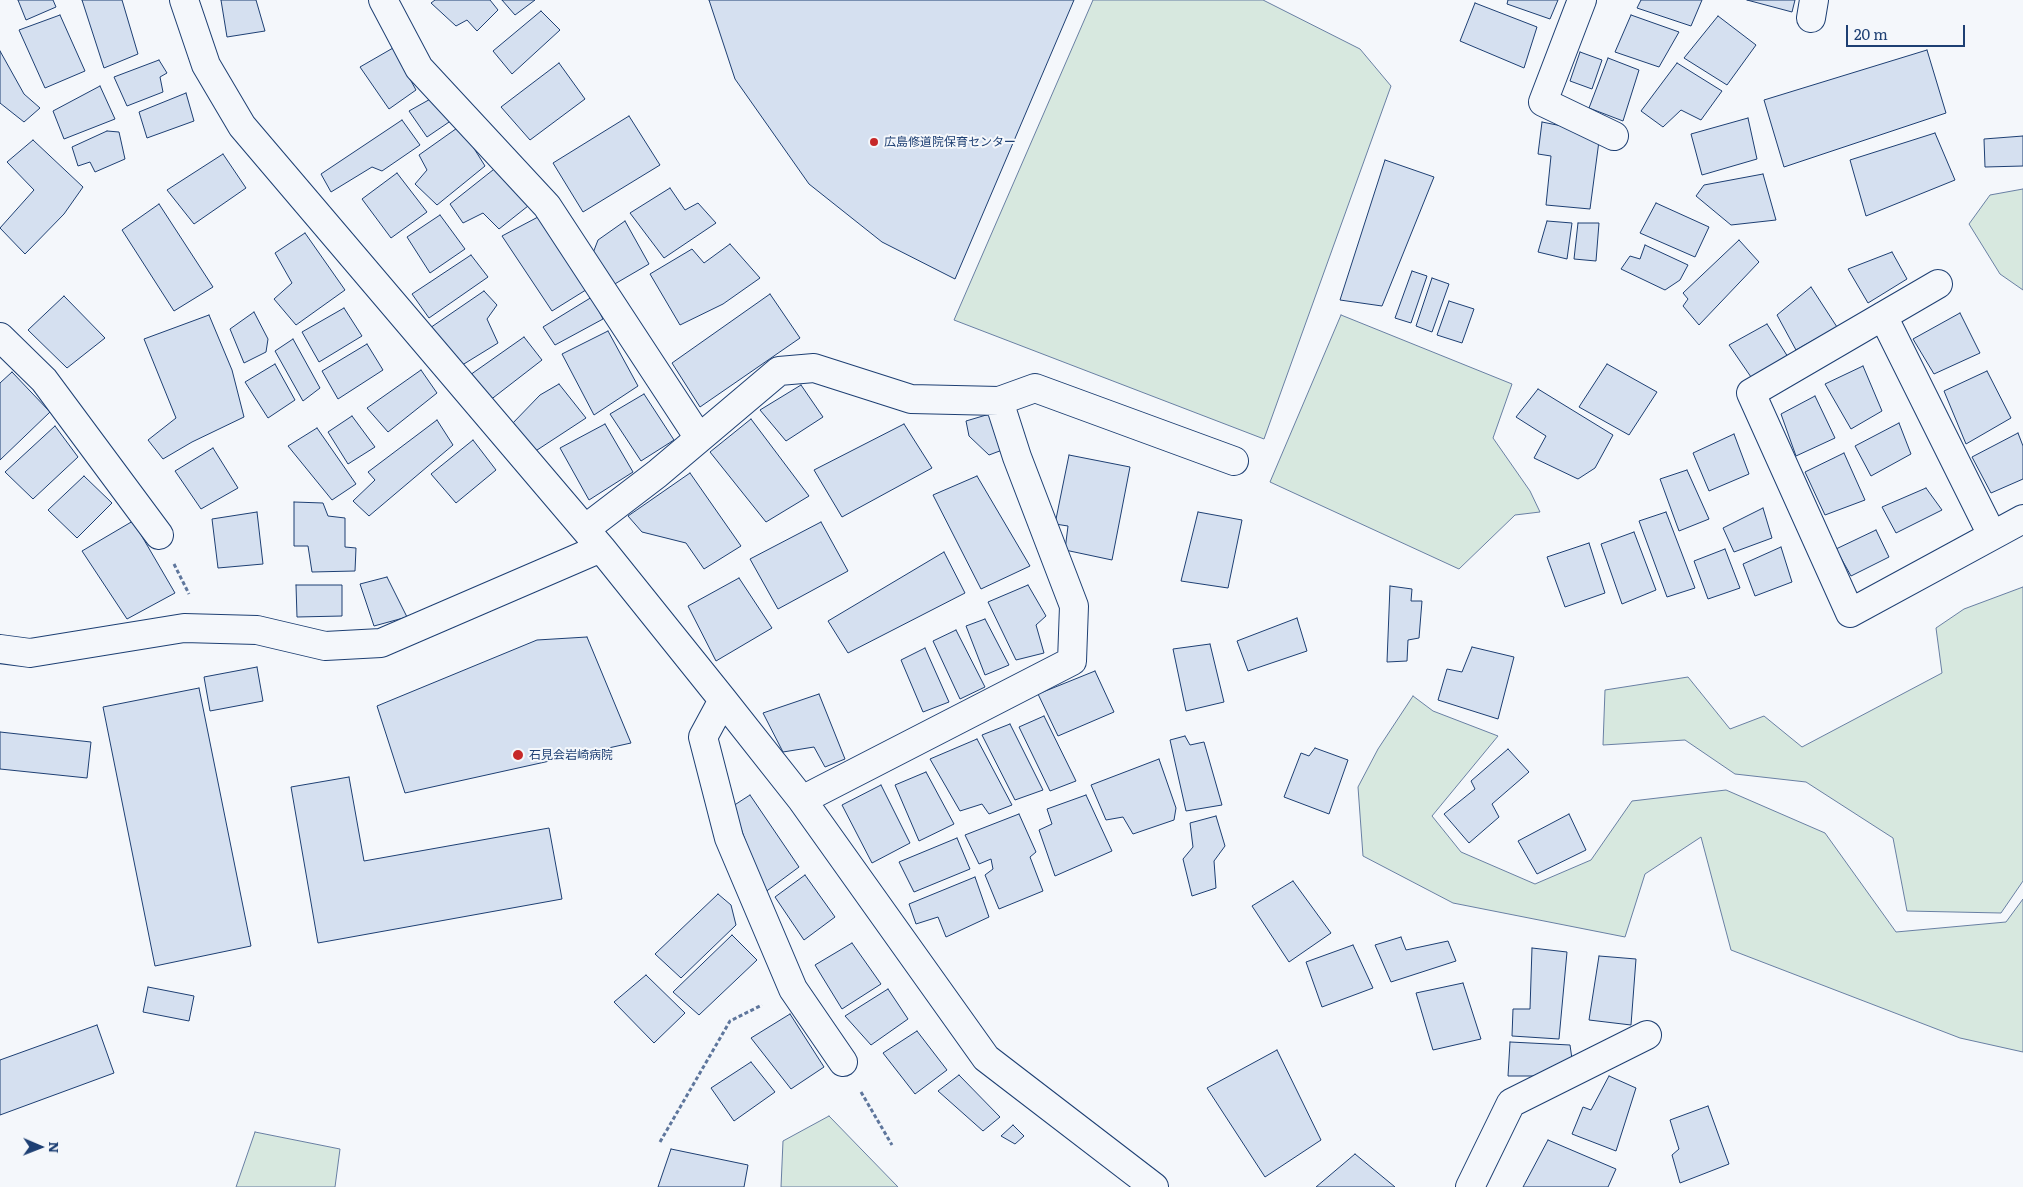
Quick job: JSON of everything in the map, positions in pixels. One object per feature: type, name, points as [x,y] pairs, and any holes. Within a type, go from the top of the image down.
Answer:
[{"type":"street","points":[[184,0],[206,66],[242,126],[593,538],[723,700],[802,800],[986,1058],[1154,1187]]},
{"type":"street","points":[[383,0],[419,68],[547,206],[699,438]]},
{"type":"street","points":[[1582,0],[1543,102],[1614,136]]},
{"type":"street","points":[[1938,284],[1751,394],[1850,613],[2023,519]]},
{"type":"street","points":[[1884,316],[1992,535]]},
{"type":"street","points":[[0,337],[44,380],[159,535]]},
{"type":"street","points":[[0,649],[30,653],[184,628],[257,630],[325,646],[381,643],[593,538],[699,438],[779,371],[814,368],[911,400],[999,401],[1035,388],[1234,460]]},
{"type":"street","points":[[802,800],[1072,662],[1074,606],[1017,457],[999,401]]},
{"type":"street","points":[[723,700],[703,736],[729,838],[793,989],[843,1062]]},
{"type":"street","points":[[1470,1187],[1511,1103],[1647,1035]]},
{"type":"path","points":[[159,535],[189,595]]},
{"type":"path","points":[[660,1142],[730,1021],[793,989]]},
{"type":"path","points":[[843,1062],[892,1145]]},
{"type":"shaded area","points":[[1093,0],[1263,0],[1360,49],[1391,86],[1264,439],[954,320]]},
{"type":"shaded area","points":[[2023,189],[2023,290],[2000,274],[1969,224],[1990,195]]},
{"type":"shaded area","points":[[1341,315],[1512,384],[1493,438],[1530,491],[1540,512],[1515,515],[1459,569],[1270,482]]},
{"type":"shaded area","points":[[2023,587],[2023,881],[2001,913],[1907,911],[1893,838],[1806,782],[1735,774],[1685,740],[1603,745],[1605,690],[1688,677],[1730,729],[1764,716],[1802,747],[1942,673],[1936,628],[1964,609]]},
{"type":"shaded area","points":[[1413,696],[1433,711],[1498,736],[1432,816],[1461,852],[1535,884],[1591,860],[1632,801],[1726,790],[1825,833],[1896,932],[2006,922],[2023,899],[2023,1052],[1960,1038],[1731,950],[1701,837],[1645,874],[1625,937],[1453,903],[1363,856],[1358,787],[1378,749]]},
{"type":"shaded area","points":[[829,1116],[898,1187],[781,1187],[783,1141]]},
{"type":"shaded area","points":[[255,1132],[340,1149],[335,1187],[236,1187]]},
{"type":"building","points":[[18,0],[53,0],[56,7],[26,20]]},
{"type":"building","points":[[82,0],[122,0],[138,54],[104,68]]},
{"type":"building","points":[[221,0],[256,0],[265,31],[227,37]]},
{"type":"building","points":[[435,0],[490,0],[498,10],[477,31],[467,20],[456,26],[431,3]]},
{"type":"building","points":[[502,0],[535,0],[515,15]]},
{"type":"building","points":[[709,0],[1074,0],[955,279],[882,242],[809,184],[735,79]]},
{"type":"building","points":[[1508,0],[1558,0],[1550,19],[1507,4]]},
{"type":"building","points":[[1641,0],[1702,0],[1691,26],[1637,8]]},
{"type":"building","points":[[1747,0],[1795,0],[1792,12]]},
{"type":"building","points":[[1475,3],[1537,27],[1524,68],[1460,41]]},
{"type":"building","points":[[541,11],[560,30],[512,74],[493,51]]},
{"type":"building","points":[[60,15],[85,71],[45,88],[19,30]]},
{"type":"building","points":[[1631,15],[1679,32],[1659,67],[1615,52]]},
{"type":"building","points":[[1718,16],[1756,45],[1727,85],[1684,58]]},
{"type":"building","points":[[393,48],[416,90],[389,109],[360,67]]},
{"type":"building","points":[[1927,50],[1946,113],[1784,167],[1764,100]]},
{"type":"building","points":[[0,51],[24,94],[40,108],[24,122],[0,103]]},
{"type":"building","points":[[1580,52],[1602,60],[1592,89],[1570,81]]},
{"type":"building","points":[[1608,58],[1639,70],[1623,121],[1589,108]]},
{"type":"building","points":[[159,60],[167,73],[160,77],[163,92],[127,106],[114,77]]},
{"type":"building","points":[[559,63],[585,99],[530,140],[501,107]]},
{"type":"building","points":[[1677,63],[1722,91],[1701,120],[1681,110],[1663,127],[1641,111]]},
{"type":"building","points":[[100,86],[115,119],[64,139],[53,111]]},
{"type":"building","points":[[186,93],[194,121],[147,138],[139,112]]},
{"type":"building","points":[[434,97],[455,118],[427,137],[409,111]]},
{"type":"building","points":[[629,116],[660,165],[583,212],[553,163]]},
{"type":"building","points":[[1748,118],[1757,159],[1702,175],[1691,134]]},
{"type":"building","points":[[402,120],[420,145],[382,171],[372,167],[331,192],[321,174]]},
{"type":"building","points":[[1542,122],[1562,126],[1599,141],[1590,209],[1546,205],[1551,156],[1538,154]]},
{"type":"building","points":[[460,126],[485,166],[437,205],[415,184],[427,170],[419,155]]},
{"type":"building","points":[[107,131],[119,132],[125,159],[95,172],[90,162],[78,166],[72,147]]},
{"type":"building","points":[[1935,133],[1955,180],[1866,216],[1850,160]]},
{"type":"building","points":[[2023,136],[2023,166],[1985,167],[1984,139]]},
{"type":"building","points":[[33,140],[83,187],[64,214],[25,254],[0,228],[34,190],[7,162]]},
{"type":"building","points":[[223,154],[246,188],[194,224],[167,190]]},
{"type":"building","points":[[1385,160],[1434,177],[1382,306],[1340,300]]},
{"type":"building","points":[[498,166],[528,206],[499,229],[483,213],[463,223],[450,204]]},
{"type":"building","points":[[397,173],[427,212],[391,238],[362,199]]},
{"type":"building","points":[[1763,174],[1776,220],[1731,225],[1696,196],[1704,185]]},
{"type":"building","points":[[670,188],[685,210],[698,203],[716,223],[664,258],[630,213]]},
{"type":"building","points":[[1656,203],[1709,227],[1695,257],[1640,233]]},
{"type":"building","points":[[159,204],[213,287],[174,311],[122,230]]},
{"type":"building","points":[[440,215],[465,249],[430,273],[407,237]]},
{"type":"building","points":[[538,217],[589,288],[552,311],[502,236]]},
{"type":"building","points":[[625,221],[649,264],[613,285],[593,253],[598,240]]},
{"type":"building","points":[[1547,221],[1572,223],[1567,259],[1538,252]]},
{"type":"building","points":[[1578,223],[1599,223],[1596,261],[1574,259]]},
{"type":"building","points":[[305,233],[345,290],[296,325],[274,299],[292,283],[275,253]]},
{"type":"building","points":[[1739,240],[1759,262],[1699,325],[1683,306],[1688,299],[1683,293]]},
{"type":"building","points":[[730,244],[760,278],[723,304],[680,325],[650,274],[692,249],[704,263]]},
{"type":"building","points":[[1645,245],[1688,265],[1680,280],[1665,290],[1621,269],[1630,256],[1640,259]]},
{"type":"building","points":[[1892,252],[1907,279],[1868,303],[1848,269]]},
{"type":"building","points":[[471,255],[488,277],[429,318],[412,294]]},
{"type":"building","points":[[1412,271],[1427,276],[1411,323],[1395,318]]},
{"type":"building","points":[[1432,278],[1449,284],[1432,332],[1416,326]]},
{"type":"building","points":[[1811,287],[1837,327],[1796,350],[1777,315]]},
{"type":"building","points":[[484,291],[497,305],[487,319],[498,343],[459,367],[427,330]]},
{"type":"building","points":[[770,294],[800,338],[700,407],[672,363]]},
{"type":"building","points":[[64,296],[105,338],[67,368],[28,330]]},
{"type":"building","points":[[592,297],[603,319],[555,345],[543,327]]},
{"type":"building","points":[[1449,301],[1474,309],[1462,343],[1437,335]]},
{"type":"building","points":[[344,308],[362,336],[319,362],[302,332]]},
{"type":"building","points":[[254,312],[268,339],[266,352],[244,363],[230,329]]},
{"type":"building","points":[[1960,313],[1980,353],[1934,374],[1913,339]]},
{"type":"building","points":[[209,315],[232,370],[244,417],[192,442],[163,459],[148,440],[176,418],[144,339]]},
{"type":"building","points":[[1767,324],[1788,357],[1751,377],[1729,345]]},
{"type":"building","points":[[608,331],[638,386],[594,415],[562,354]]},
{"type":"building","points":[[524,337],[542,360],[489,401],[470,375]]},
{"type":"building","points":[[293,339],[320,388],[303,401],[275,351]]},
{"type":"building","points":[[367,344],[383,370],[338,399],[322,371]]},
{"type":"building","points":[[275,364],[295,400],[268,418],[245,382]]},
{"type":"building","points":[[1607,364],[1657,392],[1629,435],[1579,407]]},
{"type":"building","points":[[1863,366],[1882,411],[1851,429],[1825,384]]},
{"type":"building","points":[[421,370],[437,393],[388,432],[367,408]]},
{"type":"building","points":[[1987,371],[2011,418],[1966,444],[1944,391]]},
{"type":"building","points":[[12,372],[50,412],[0,460],[0,383]]},
{"type":"building","points":[[559,384],[586,418],[531,454],[511,425],[540,395]]},
{"type":"building","points":[[801,385],[823,417],[786,441],[760,410]]},
{"type":"building","points":[[1538,389],[1613,435],[1595,468],[1578,479],[1534,458],[1546,436],[1516,417]]},
{"type":"building","points":[[644,394],[674,440],[641,461],[610,414]]},
{"type":"building","points":[[1815,396],[1835,438],[1796,456],[1781,414]]},
{"type":"building","points":[[993,413],[1005,449],[989,455],[969,436],[966,421]]},
{"type":"building","points":[[352,416],[375,447],[348,464],[328,432]]},
{"type":"building","points":[[751,419],[809,496],[766,522],[710,452]]},
{"type":"building","points":[[437,420],[453,445],[369,516],[353,501],[375,480],[368,472]]},
{"type":"building","points":[[1899,423],[1911,454],[1871,476],[1855,446]]},
{"type":"building","points":[[605,424],[633,472],[589,500],[560,448]]},
{"type":"building","points":[[904,424],[932,468],[842,517],[814,470]]},
{"type":"building","points":[[55,426],[78,457],[33,499],[5,472]]},
{"type":"building","points":[[317,428],[356,484],[332,500],[288,446]]},
{"type":"building","points":[[2018,433],[2023,446],[2023,479],[1991,493],[1972,457]]},
{"type":"building","points":[[1734,434],[1749,474],[1709,491],[1693,453]]},
{"type":"building","points":[[473,440],[496,470],[456,503],[431,474]]},
{"type":"building","points":[[213,448],[238,488],[201,509],[175,471]]},
{"type":"building","points":[[1844,453],[1865,500],[1825,515],[1805,472]]},
{"type":"building","points":[[1069,455],[1130,467],[1112,560],[1065,550],[1068,526],[1055,524]]},
{"type":"building","points":[[1687,470],[1709,519],[1679,531],[1660,479]]},
{"type":"building","points":[[690,473],[741,546],[704,569],[686,543],[642,532],[628,516]]},
{"type":"building","points":[[84,476],[112,503],[77,538],[48,510]]},
{"type":"building","points":[[977,476],[1030,566],[981,589],[933,495]]},
{"type":"building","points":[[1926,488],[1942,510],[1896,533],[1882,507]]},
{"type":"building","points":[[294,502],[323,503],[328,516],[345,518],[345,547],[356,548],[355,571],[312,572],[308,546],[294,546]]},
{"type":"building","points":[[1763,508],[1772,538],[1734,552],[1723,528]]},
{"type":"building","points":[[257,512],[263,564],[218,568],[212,519]]},
{"type":"building","points":[[1198,512],[1242,520],[1228,588],[1181,581]]},
{"type":"building","points":[[1666,512],[1695,588],[1667,597],[1639,521]]},
{"type":"building","points":[[133,521],[175,593],[127,619],[82,551]]},
{"type":"building","points":[[821,522],[848,571],[778,609],[750,559]]},
{"type":"building","points":[[1876,530],[1889,557],[1851,576],[1836,549]]},
{"type":"building","points":[[1634,532],[1656,590],[1622,604],[1601,544]]},
{"type":"building","points":[[1589,543],[1605,593],[1565,607],[1547,557]]},
{"type":"building","points":[[1781,547],[1792,582],[1755,596],[1743,564]]},
{"type":"building","points":[[1725,549],[1740,588],[1708,599],[1694,561]]},
{"type":"building","points":[[944,552],[965,593],[848,653],[828,621]]},
{"type":"building","points":[[387,577],[407,617],[374,626],[360,584]]},
{"type":"building","points":[[739,578],[772,628],[716,661],[688,606]]},
{"type":"building","points":[[296,585],[342,585],[342,616],[297,617]]},
{"type":"building","points":[[1028,585],[1046,616],[1036,625],[1044,653],[1016,660],[988,602]]},
{"type":"building","points":[[1390,586],[1412,589],[1411,601],[1422,601],[1419,638],[1408,640],[1407,661],[1387,662]]},
{"type":"building","points":[[1297,618],[1307,651],[1248,671],[1237,641]]},
{"type":"building","points":[[985,619],[1009,665],[985,675],[966,626]]},
{"type":"building","points":[[956,630],[985,687],[960,699],[933,641]]},
{"type":"building","points":[[587,637],[631,743],[405,793],[377,706],[537,640]]},
{"type":"building","points":[[1210,644],[1224,702],[1186,711],[1173,649]]},
{"type":"building","points":[[1472,647],[1514,657],[1498,719],[1438,700],[1447,669],[1462,672]]},
{"type":"building","points":[[925,648],[949,702],[923,712],[901,660]]},
{"type":"building","points":[[257,667],[263,701],[210,711],[204,677]]},
{"type":"building","points":[[1095,671],[1114,712],[1058,736],[1038,694]]},
{"type":"building","points":[[199,688],[251,946],[155,966],[103,707]]},
{"type":"building","points":[[819,694],[845,759],[825,767],[814,747],[783,752],[763,713]]},
{"type":"building","points":[[1044,716],[1076,781],[1050,791],[1019,727]]},
{"type":"building","points":[[1010,724],[1043,790],[1015,800],[982,735]]},
{"type":"building","points":[[0,732],[91,742],[87,778],[0,769]]},
{"type":"building","points":[[1185,736],[1190,745],[1204,742],[1222,805],[1186,811],[1170,740]]},
{"type":"building","points":[[977,739],[1012,805],[989,814],[982,804],[960,811],[930,759]]},
{"type":"building","points":[[1315,748],[1348,760],[1329,814],[1284,797],[1301,753],[1309,756]]},
{"type":"building","points":[[1508,749],[1529,772],[1492,804],[1499,817],[1469,843],[1444,814],[1475,789],[1471,781]]},
{"type":"building","points":[[1159,759],[1176,808],[1174,820],[1133,834],[1123,817],[1106,820],[1091,785]]},
{"type":"building","points":[[926,772],[954,824],[919,841],[895,785]]},
{"type":"building","points":[[349,777],[364,861],[549,828],[562,899],[318,943],[291,787]]},
{"type":"building","points":[[881,785],[910,843],[872,863],[842,805]]},
{"type":"building","points":[[750,795],[799,867],[764,893],[733,806]]},
{"type":"building","points":[[1086,795],[1112,851],[1055,876],[1039,830],[1052,824],[1047,809]]},
{"type":"building","points":[[1019,814],[1036,852],[1030,857],[1043,891],[999,909],[985,875],[993,869],[991,859],[979,864],[965,835]]},
{"type":"building","points":[[1569,814],[1586,850],[1537,874],[1518,841]]},
{"type":"building","points":[[1216,816],[1225,846],[1214,861],[1216,888],[1192,896],[1183,859],[1193,847],[1190,823]]},
{"type":"building","points":[[957,838],[970,869],[914,892],[899,862]]},
{"type":"building","points":[[805,875],[835,917],[804,940],[775,897]]},
{"type":"building","points":[[975,877],[989,917],[946,937],[938,917],[916,924],[909,904]]},
{"type":"building","points":[[1293,881],[1331,933],[1289,962],[1252,906]]},
{"type":"building","points":[[718,894],[731,905],[736,925],[681,978],[655,954]]},
{"type":"building","points":[[732,935],[757,960],[699,1015],[673,992]]},
{"type":"building","points":[[1401,937],[1406,950],[1448,941],[1456,961],[1391,982],[1375,945]]},
{"type":"building","points":[[852,943],[881,984],[842,1009],[815,965]]},
{"type":"building","points":[[1353,945],[1373,988],[1322,1007],[1306,962]]},
{"type":"building","points":[[1532,948],[1567,952],[1559,1039],[1512,1036],[1513,1009],[1530,1009]]},
{"type":"building","points":[[1599,956],[1636,959],[1631,1025],[1589,1020]]},
{"type":"building","points":[[646,975],[685,1013],[654,1043],[614,1002]]},
{"type":"building","points":[[1463,983],[1481,1039],[1433,1050],[1416,993]]},
{"type":"building","points":[[148,987],[194,996],[189,1021],[143,1012]]},
{"type":"building","points":[[888,989],[908,1019],[871,1045],[845,1016]]},
{"type":"building","points":[[790,1014],[824,1067],[791,1089],[751,1038]]},
{"type":"building","points":[[97,1025],[114,1073],[0,1115],[0,1060]]},
{"type":"building","points":[[917,1031],[947,1070],[915,1094],[883,1053]]},
{"type":"building","points":[[1510,1042],[1570,1045],[1572,1059],[1540,1076],[1508,1076]]},
{"type":"building","points":[[1277,1050],[1321,1140],[1265,1177],[1207,1088]]},
{"type":"building","points":[[751,1062],[775,1092],[734,1121],[711,1088]]},
{"type":"building","points":[[959,1075],[1000,1117],[983,1131],[938,1091]]},
{"type":"building","points":[[1609,1076],[1636,1088],[1616,1151],[1572,1134],[1583,1107],[1591,1110]]},
{"type":"building","points":[[1708,1106],[1729,1164],[1680,1183],[1672,1155],[1679,1149],[1670,1120]]},
{"type":"building","points":[[1013,1125],[1024,1136],[1015,1144],[1001,1136]]},
{"type":"building","points":[[1548,1140],[1616,1169],[1608,1187],[1523,1187]]},
{"type":"building","points":[[671,1149],[748,1165],[744,1187],[658,1187]]},
{"type":"building","points":[[1355,1154],[1395,1187],[1316,1187]]},
{"type":"place","name":"広島修道院保育センター","points":[[874,142]]},
{"type":"place","name":"石見会岩崎病院","points":[[518,755]]}]
